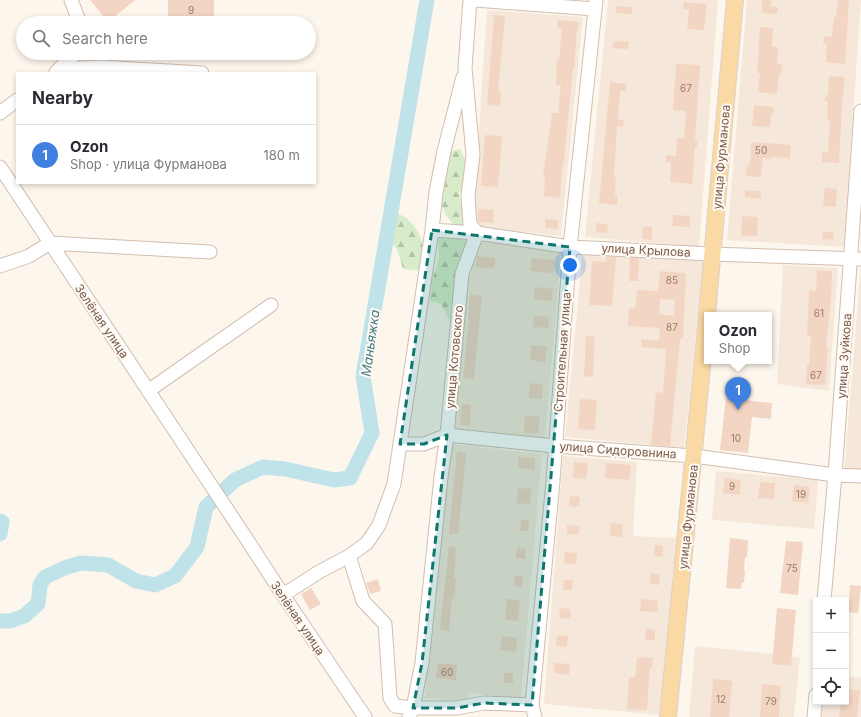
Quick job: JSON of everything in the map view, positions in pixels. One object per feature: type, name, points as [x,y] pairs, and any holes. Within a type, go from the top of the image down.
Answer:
[{"type":"main road","name":"улица Фурманова","points":[[707,312],[735,0]]},
{"type":"main road","name":"улица Фурманова","points":[[668,717],[704,348]]},
{"type":"street","points":[[71,0],[77,16]]},
{"type":"street","points":[[470,0],[465,68],[473,155],[468,196],[470,224],[476,233]]},
{"type":"street","points":[[475,0],[595,5]]},
{"type":"street","name":"Строительная улица","points":[[534,711],[570,247],[595,5]]},
{"type":"street","points":[[57,71],[69,60]]},
{"type":"street","points":[[57,71],[101,67],[185,72]]},
{"type":"street","points":[[283,596],[319,572],[349,556],[368,543],[379,525],[394,484],[432,230],[436,192],[444,151],[465,68]]},
{"type":"street","points":[[0,113],[16,101]]},
{"type":"street","name":"улица Зуйкова","points":[[824,597],[856,259],[861,111]]},
{"type":"street","name":"Зелёная улица","points":[[0,167],[233,518],[283,596],[365,717]]},
{"type":"street","name":"улица Крылова","points":[[432,230],[476,233],[570,247],[856,259]]},
{"type":"street","name":"улица Котовского","points":[[411,712],[422,663],[441,476],[447,435],[462,274],[476,233]]},
{"type":"street","points":[[0,266],[29,256],[50,243],[210,252]]},
{"type":"street","points":[[148,391],[271,305]]},
{"type":"street","name":"улица Сидоровнина","points":[[400,444],[424,444],[447,435],[555,446],[694,456],[835,475],[861,476]]},
{"type":"street","points":[[349,556],[363,601],[385,624],[390,698],[395,706],[411,712],[457,708],[484,703],[534,711]]},
{"type":"street","points":[[814,717],[815,705]]},
{"type":"highlighted area","points":[[432,230],[570,247],[532,705],[484,703],[457,708],[413,708],[422,663],[447,435],[424,444],[400,444]]},
{"type":"shaded area","points":[[608,0],[718,0],[699,247],[585,237]]},
{"type":"shaded area","points":[[747,0],[861,0],[844,247],[727,240]]},
{"type":"shaded area","points":[[487,10],[583,17],[561,236],[478,227],[473,220]]},
{"type":"shaded area","points":[[479,241],[561,252],[545,440],[455,430],[465,277]]},
{"type":"shaded area","points":[[583,249],[704,257],[684,448],[565,437]]},
{"type":"shaded area","points":[[783,265],[838,268],[829,391],[777,384]]},
{"type":"shaded area","points":[[861,265],[861,472],[844,472]]},
{"type":"shaded area","points":[[451,444],[542,454],[521,698],[470,693],[467,701],[425,698]]},
{"type":"shaded area","points":[[563,456],[637,462],[633,536],[676,538],[660,715],[544,704]]},
{"type":"shaded area","points":[[716,471],[818,480],[814,529],[712,520]]},
{"type":"shaded area","points":[[695,646],[800,657],[794,717],[689,717]]},
{"type":"shaded area","points":[[849,676],[861,678],[861,717],[822,717],[823,705],[849,705]]},
{"type":"green space","points":[[460,149],[469,168],[466,187],[459,193],[468,240],[456,291],[451,324],[441,304],[430,301],[432,281],[439,258],[438,239],[454,225],[445,214],[441,203],[449,152]]},
{"type":"green space","points":[[399,214],[410,222],[419,234],[423,249],[420,271],[403,269],[397,249],[389,239],[393,219]]},
{"type":"building","points":[[90,0],[135,0],[115,16],[103,16]]},
{"type":"building","points":[[168,0],[214,0],[214,16],[168,16]]},
{"type":"building","points":[[762,0],[771,0],[771,7],[778,7],[777,14],[762,13]]},
{"type":"building","points":[[838,0],[849,0],[845,64],[826,62],[827,44],[823,43],[824,36],[832,37],[834,17],[836,17]]},
{"type":"building","points":[[684,2],[707,4],[704,30],[687,29],[689,9],[683,9]]},
{"type":"building","points":[[616,6],[632,7],[632,14],[616,13]]},
{"type":"building","points":[[494,15],[505,16],[498,91],[501,91],[500,106],[487,105]]},
{"type":"building","points":[[557,20],[579,22],[560,198],[544,196],[545,178],[543,177],[552,113],[558,113],[561,85],[556,85],[557,58],[559,59],[562,29],[557,28]]},
{"type":"building","points":[[760,27],[773,28],[772,47],[778,47],[777,64],[782,65],[781,75],[779,74],[777,94],[758,92],[760,73],[757,73]]},
{"type":"building","points":[[613,41],[629,42],[628,49],[613,48]]},
{"type":"building","points":[[676,64],[700,65],[695,140],[697,140],[697,148],[695,147],[692,184],[670,182],[671,163],[666,162],[666,155],[676,156],[677,138],[684,139],[686,111],[673,110]]},
{"type":"building","points":[[829,76],[845,77],[839,163],[822,162],[822,152],[828,153],[830,121],[827,121],[828,102],[825,101],[826,95],[828,95]]},
{"type":"building","points":[[610,82],[627,84],[626,91],[620,91],[618,120],[624,120],[623,127],[617,126],[614,177],[616,177],[615,195],[617,195],[617,205],[599,203]]},
{"type":"building","points":[[754,105],[774,107],[774,113],[771,113],[770,127],[752,126]]},
{"type":"building","points":[[485,135],[502,136],[498,187],[481,186]]},
{"type":"building","points":[[751,142],[791,145],[790,158],[763,158],[761,177],[746,176],[747,165],[750,165]]},
{"type":"building","points":[[825,188],[837,189],[836,207],[823,206]]},
{"type":"building","points":[[745,190],[761,191],[761,199],[745,197]]},
{"type":"building","points":[[478,209],[494,210],[493,223],[478,222]]},
{"type":"building","points":[[673,215],[690,216],[690,227],[672,226]]},
{"type":"building","points":[[742,216],[758,217],[757,236],[741,236]]},
{"type":"building","points":[[545,219],[558,220],[558,229],[545,228]]},
{"type":"building","points":[[596,223],[608,224],[607,233],[596,232]]},
{"type":"building","points":[[643,227],[652,227],[652,240],[642,239]]},
{"type":"building","points":[[823,232],[834,232],[833,240],[822,239]]},
{"type":"building","points":[[477,256],[495,258],[494,269],[476,267]]},
{"type":"building","points":[[606,257],[616,257],[612,306],[589,305],[592,261],[606,262]]},
{"type":"building","points":[[532,258],[554,260],[553,273],[530,271]]},
{"type":"building","points":[[630,258],[639,258],[638,281],[629,281]]},
{"type":"building","points":[[817,270],[832,271],[831,299],[826,347],[828,347],[825,385],[806,384],[811,336],[807,336],[809,290],[816,291]]},
{"type":"building","points":[[660,271],[686,273],[683,339],[680,339],[670,446],[651,445],[656,392],[663,393],[666,349],[641,347],[641,339],[659,341],[660,328],[628,326],[629,308],[635,308],[637,290],[658,291]],"holes":[[[660,299],[675,300],[674,316],[659,314]]]},
{"type":"building","points":[[535,287],[553,289],[552,301],[534,299]]},
{"type":"building","points":[[470,294],[482,296],[474,379],[463,378]]},
{"type":"building","points":[[534,316],[549,317],[548,328],[533,327]]},
{"type":"building","points":[[586,336],[595,337],[593,377],[584,376]]},
{"type":"building","points":[[531,345],[547,346],[545,362],[530,360]]},
{"type":"building","points":[[530,383],[543,385],[542,399],[529,398]]},
{"type":"building","points":[[726,398],[772,403],[771,419],[752,417],[748,453],[720,450]]},
{"type":"building","points":[[580,399],[597,400],[595,430],[578,429]]},
{"type":"building","points":[[462,404],[471,405],[470,426],[460,425]]},
{"type":"building","points":[[525,415],[540,417],[538,434],[524,433]]},
{"type":"building","points":[[457,452],[466,453],[458,534],[449,534]]},
{"type":"building","points":[[518,457],[535,458],[534,470],[518,468]]},
{"type":"building","points":[[574,462],[588,463],[586,479],[573,478]]},
{"type":"building","points":[[606,463],[631,465],[629,480],[605,478]]},
{"type":"building","points":[[725,478],[741,480],[740,495],[723,493]]},
{"type":"building","points":[[760,482],[775,483],[774,499],[758,498]]},
{"type":"building","points":[[794,485],[810,487],[808,503],[792,501]]},
{"type":"building","points":[[518,488],[531,489],[530,504],[517,503]]},
{"type":"building","points":[[570,496],[580,497],[579,507],[569,506]]},
{"type":"building","points":[[521,520],[529,520],[528,531],[520,531]]},
{"type":"building","points":[[611,523],[623,524],[622,537],[610,536]]},
{"type":"building","points":[[567,525],[579,526],[579,535],[567,534]]},
{"type":"building","points":[[730,538],[748,540],[747,558],[745,557],[744,583],[742,582],[741,589],[726,588]]},
{"type":"building","points":[[786,541],[803,542],[798,595],[780,593]]},
{"type":"building","points":[[655,545],[663,546],[662,557],[654,556]]},
{"type":"building","points":[[449,546],[456,547],[454,578],[456,578],[454,599],[452,598],[449,631],[440,630]]},
{"type":"building","points":[[517,548],[526,549],[525,559],[516,558]]},
{"type":"building","points":[[565,552],[577,553],[576,564],[564,563]]},
{"type":"building","points":[[651,573],[660,574],[659,585],[650,584]]},
{"type":"building","points":[[515,576],[523,576],[522,587],[514,586]]},
{"type":"building","points":[[378,579],[381,591],[370,594],[366,583]]},
{"type":"building","points":[[564,580],[573,580],[572,590],[563,590]]},
{"type":"building","points":[[850,585],[861,586],[858,613],[849,612]]},
{"type":"building","points":[[311,588],[321,604],[310,610],[301,594]]},
{"type":"building","points":[[507,599],[520,600],[518,621],[505,620]]},
{"type":"building","points":[[641,599],[658,601],[657,612],[640,611]]},
{"type":"building","points":[[560,608],[571,609],[571,619],[559,618]]},
{"type":"building","points":[[777,608],[796,610],[791,666],[772,664]]},
{"type":"building","points":[[646,629],[655,630],[655,640],[645,640]]},
{"type":"building","points":[[557,635],[568,636],[567,647],[556,646]]},
{"type":"building","points":[[502,636],[517,638],[516,652],[500,650]]},
{"type":"building","points":[[637,657],[653,658],[652,668],[650,668],[647,710],[627,709],[629,677],[635,677]]},
{"type":"building","points":[[438,663],[457,665],[456,680],[436,678]]},
{"type":"building","points":[[555,663],[570,664],[569,675],[554,673]]},
{"type":"building","points":[[504,673],[513,673],[513,683],[503,683]]},
{"type":"building","points":[[713,679],[732,681],[729,717],[710,717]]},
{"type":"building","points":[[762,684],[781,686],[779,717],[760,717]]},
{"type":"building","points":[[849,689],[860,691],[857,717],[839,717],[841,705],[849,705]]},
{"type":"waterway","name":"Маньяжка","points":[[0,621],[10,621],[24,616],[38,604],[40,585],[45,577],[67,567],[81,563],[108,565],[136,581],[155,585],[175,576],[197,547],[206,507],[235,480],[263,467],[285,469],[334,480],[350,478],[372,433],[363,376],[427,0]]},
{"type":"waterway","name":"Маньяжка","points":[[0,521],[2,522],[0,534]]},
{"type":"place","name":"Ozon","points":[[738,410]]}]
